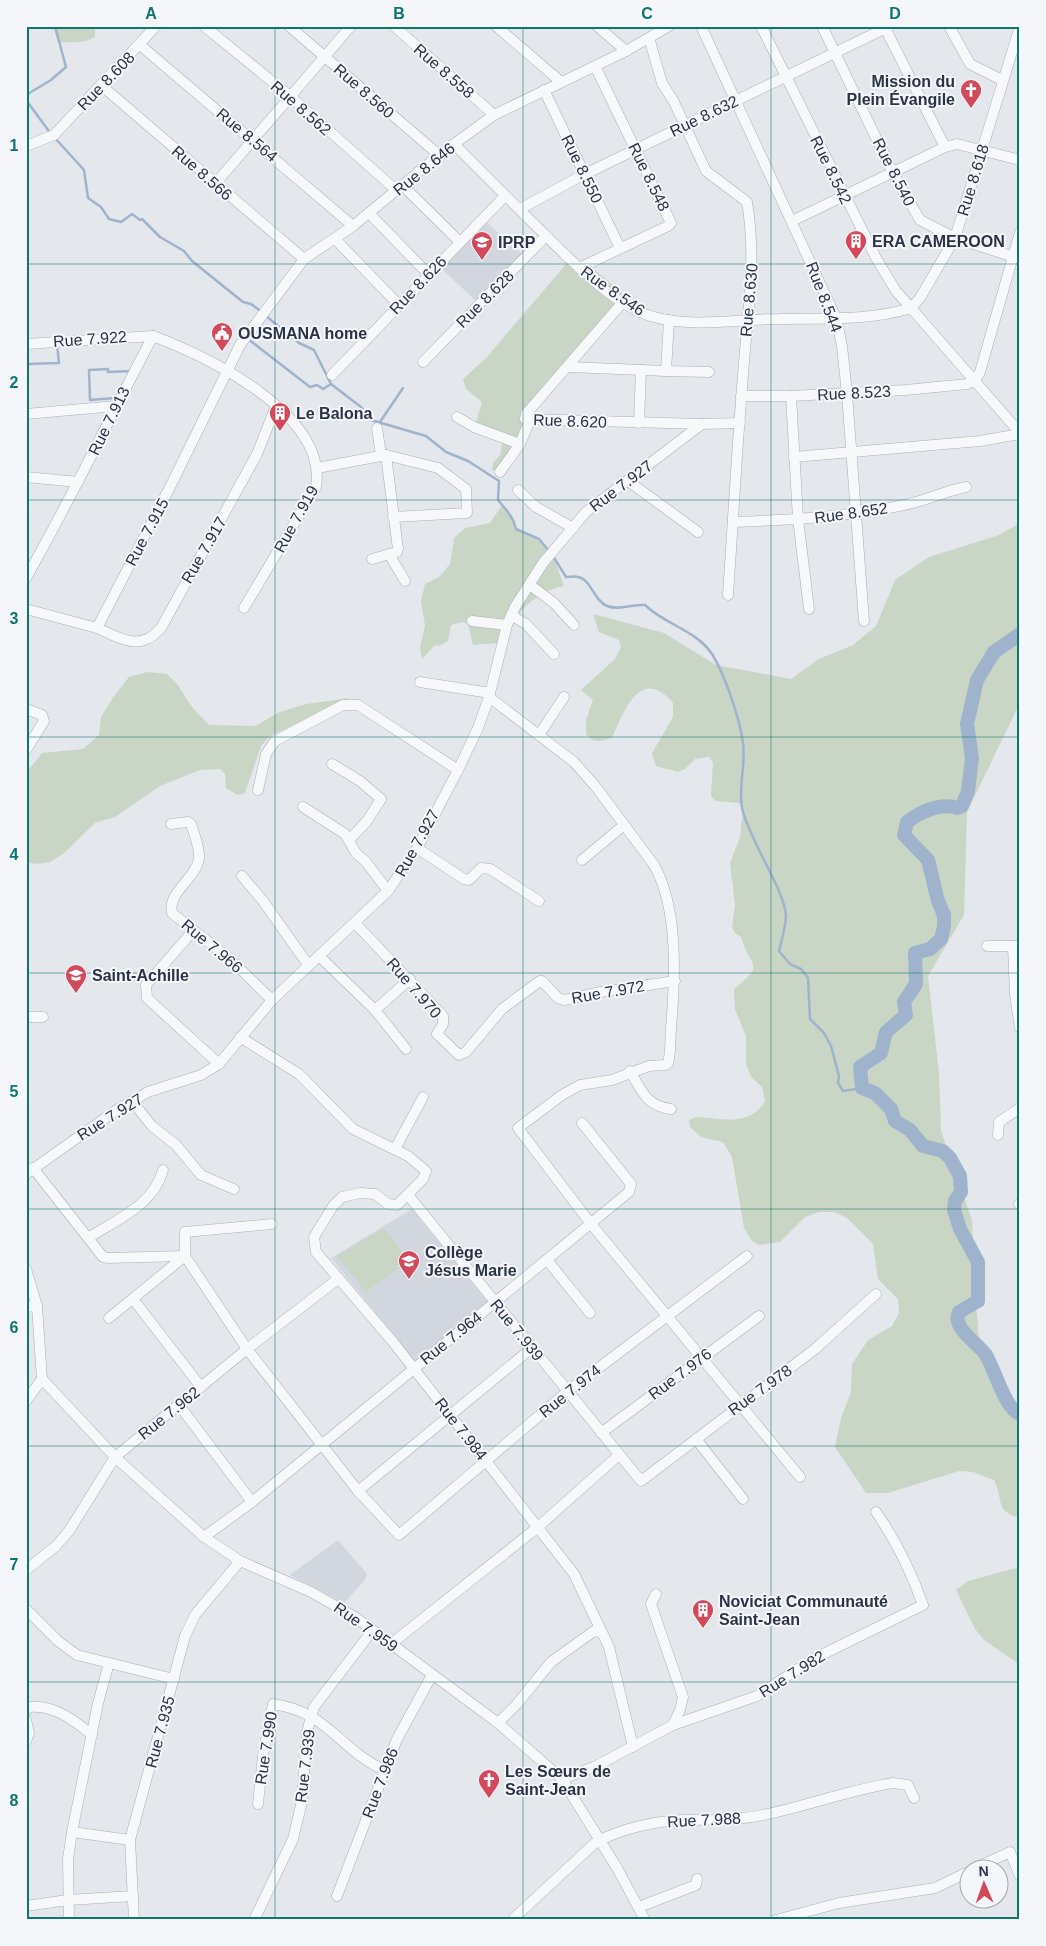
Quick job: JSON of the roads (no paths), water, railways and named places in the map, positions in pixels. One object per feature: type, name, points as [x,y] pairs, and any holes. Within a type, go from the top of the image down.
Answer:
[{"type":"street","name":"Rue 8.608","points":[[26,146],[52,136],[102,86],[156,26]]},
{"type":"street","name":"Rue 8.562","points":[[204,26],[400,188],[460,242]]},
{"type":"street","name":"Rue 8.560","points":[[289,26],[439,155]]},
{"type":"street","points":[[215,184],[350,26]]},
{"type":"street","name":"Rue 8.558","points":[[394,26],[494,115]]},
{"type":"street","points":[[496,26],[561,82]]},
{"type":"street","points":[[596,26],[626,51]]},
{"type":"street","name":"Rue 8.646","points":[[228,370],[242,340],[304,259],[353,226],[439,155],[494,115],[626,51],[669,26]]},
{"type":"street","name":"Rue 8.544","points":[[701,26],[836,318],[842,346],[848,394],[864,621]]},
{"type":"street","name":"Rue 8.542","points":[[761,26],[844,197],[876,258],[896,291],[911,308]]},
{"type":"street","name":"Rue 8.540","points":[[822,26],[893,173],[920,220],[955,238],[1016,258]]},
{"type":"street","points":[[949,26],[970,64],[1002,80]]},
{"type":"street","name":"Rue 8.618","points":[[911,308],[920,298],[955,238],[1020,26]]},
{"type":"street","points":[[887,27],[945,147]]},
{"type":"street","name":"Rue 8.632","points":[[520,209],[583,175],[735,100],[835,54],[887,27]]},
{"type":"street","name":"Rue 8.630","points":[[649,38],[662,83],[706,171],[747,202],[753,247],[728,595]]},
{"type":"street","name":"Rue 8.564","points":[[140,45],[353,226]]},
{"type":"street","name":"Rue 8.548","points":[[579,268],[668,226],[670,223],[595,66]]},
{"type":"street","name":"Rue 8.566","points":[[102,86],[304,259]]},
{"type":"street","name":"Rue 8.550","points":[[544,90],[583,175],[620,248]]},
{"type":"street","name":"Rue 8.546","points":[[454,144],[579,268],[624,302],[651,316],[669,320],[698,322],[747,319],[836,318],[898,312],[911,308]]},
{"type":"street","points":[[792,221],[945,147],[957,144],[1020,160]]},
{"type":"street","name":"Rue 8.626","points":[[332,376],[505,196]]},
{"type":"street","points":[[369,213],[428,275]]},
{"type":"street","points":[[975,380],[980,372],[1016,258],[1020,232]]},
{"type":"street","name":"Rue 8.628","points":[[423,362],[546,236]]},
{"type":"street","points":[[335,239],[399,305]]},
{"type":"street","name":"Rue 8.620","points":[[624,302],[526,414],[525,419],[639,423],[740,423]]},
{"type":"street","points":[[794,457],[980,441],[1020,433],[911,308]]},
{"type":"street","points":[[666,371],[669,320]]},
{"type":"street","points":[[153,336],[228,370]]},
{"type":"street","name":"Rue 7.922","points":[[26,344],[153,336]]},
{"type":"street","name":"Rue 7.913","points":[[26,578],[153,336]]},
{"type":"street","points":[[569,367],[710,372]]},
{"type":"street","name":"Rue 7.919","points":[[228,370],[290,418],[304,437],[317,468],[316,487],[244,608]]},
{"type":"street","name":"Rue 7.915","points":[[97,628],[172,485],[228,370]]},
{"type":"street","points":[[639,423],[641,370]]},
{"type":"street","name":"Rue 8.523","points":[[741,396],[848,394],[950,386],[975,380]]},
{"type":"street","points":[[791,396],[798,519],[809,609]]},
{"type":"street","points":[[26,414],[116,406]]},
{"type":"street","name":"Rue 7.917","points":[[97,628],[136,642],[152,638],[161,628],[257,454],[276,406]]},
{"type":"street","points":[[457,417],[474,427],[520,444]]},
{"type":"street","points":[[500,472],[520,444],[530,420]]},
{"type":"street","name":"Rue 7.927","points":[[30,1171],[132,1101],[148,1092],[201,1075],[218,1064],[272,1000],[388,891],[418,848],[478,728],[509,620],[543,563],[586,512],[702,424]]},
{"type":"street","points":[[372,559],[397,552],[398,549],[384,455],[377,428]]},
{"type":"street","points":[[317,468],[384,455],[438,468],[466,489],[467,513],[394,517]]},
{"type":"street","points":[[26,477],[78,482]]},
{"type":"street","points":[[628,481],[698,532]]},
{"type":"street","name":"Rue 8.652","points":[[733,522],[856,514],[923,500],[966,487]]},
{"type":"street","points":[[518,490],[536,507],[573,528]]},
{"type":"street","points":[[389,554],[405,581]]},
{"type":"street","points":[[530,585],[554,603],[574,625]]},
{"type":"street","points":[[26,609],[97,628]]},
{"type":"street","points":[[472,621],[509,620],[526,624],[554,654]]},
{"type":"street","points":[[420,682],[489,695],[574,762],[624,825],[654,865],[661,878],[670,923],[675,981],[668,1063],[665,1066],[649,1066],[612,1080],[580,1085],[562,1095],[518,1128],[591,1224],[800,1477]]},
{"type":"street","points":[[539,735],[564,697]]},
{"type":"street","points":[[258,790],[266,754],[275,741],[343,705],[350,704],[358,705],[458,770]]},
{"type":"street","points":[[26,709],[42,715],[44,721],[26,750]]},
{"type":"street","points":[[332,764],[360,781],[381,799],[367,820],[350,839]]},
{"type":"street","points":[[303,807],[340,829],[350,839],[356,853],[366,862],[388,891]]},
{"type":"street","name":"Rue 7.966","points":[[171,824],[188,822],[191,824],[198,846],[199,860],[172,902],[172,913],[230,959],[272,1000]]},
{"type":"street","points":[[582,860],[624,825]]},
{"type":"street","points":[[418,848],[464,879],[469,880],[481,868],[490,869],[539,901]]},
{"type":"street","points":[[242,876],[263,900],[309,966]]},
{"type":"street","name":"Rue 7.970","points":[[355,923],[443,1016],[443,1024],[437,1034],[459,1055]]},
{"type":"street","points":[[193,931],[146,985],[145,991],[147,998],[218,1064]]},
{"type":"street","points":[[987,946],[1016,946],[1015,1001],[1020,1028]]},
{"type":"street","points":[[320,956],[375,1010],[406,1049]]},
{"type":"street","points":[[375,1010],[410,979]]},
{"type":"street","name":"Rue 7.972","points":[[459,1055],[466,1052],[502,1009],[537,982],[542,981],[558,998],[564,1000],[601,992],[675,981]]},
{"type":"street","points":[[26,1017],[43,1017]]},
{"type":"street","points":[[240,1037],[299,1074],[353,1130],[394,1149],[424,1167],[426,1171],[423,1179],[408,1196]]},
{"type":"street","points":[[630,1072],[651,1104],[658,1108],[671,1109]]},
{"type":"street","points":[[394,1149],[423,1097]]},
{"type":"street","points":[[132,1101],[152,1126],[176,1145],[201,1175],[234,1189]]},
{"type":"street","points":[[998,1135],[999,1122],[1020,1108]]},
{"type":"street","name":"Rue 7.964","points":[[204,1537],[252,1502],[629,1192],[632,1184],[582,1123]]},
{"type":"street","points":[[88,1238],[146,1201],[160,1184],[163,1170]]},
{"type":"street","points":[[30,1171],[103,1257],[185,1256]]},
{"type":"street","name":"Rue 7.984","points":[[408,1196],[397,1205],[388,1204],[375,1194],[369,1193],[351,1194],[337,1201],[314,1237],[316,1252],[414,1368],[574,1574],[613,1658],[633,1747]]},
{"type":"street","name":"Rue 7.939","points":[[408,1196],[641,1481]]},
{"type":"street","points":[[272,1224],[186,1232],[185,1256],[247,1349],[358,1490],[532,1348]]},
{"type":"street","points":[[109,1318],[185,1256]]},
{"type":"street","name":"Rue 7.974","points":[[358,1490],[399,1535],[568,1391],[747,1256]]},
{"type":"street","points":[[547,1260],[590,1313]]},
{"type":"street","points":[[26,1269],[42,1379],[30,1387],[26,1402]]},
{"type":"street","name":"Rue 7.962","points":[[26,1570],[56,1546],[69,1531],[115,1457],[247,1349],[338,1279]]},
{"type":"street","name":"Rue 7.978","points":[[641,1481],[815,1349],[876,1294]]},
{"type":"street","points":[[133,1299],[201,1387]]},
{"type":"street","name":"Rue 7.976","points":[[602,1433],[759,1316]]},
{"type":"street","name":"Rue 7.959","points":[[42,1379],[115,1457],[204,1537],[240,1561],[333,1603],[498,1723],[562,1779],[601,1840],[645,1920]]},
{"type":"street","points":[[179,1405],[252,1502]]},
{"type":"street","points":[[696,1439],[743,1499]]},
{"type":"street","points":[[391,1644],[538,1527],[619,1455]]},
{"type":"street","name":"Rue 7.982","points":[[562,1779],[594,1767],[673,1725],[757,1696],[813,1659],[923,1605],[901,1551],[876,1512]]},
{"type":"street","name":"Rue 7.935","points":[[134,1920],[130,1840],[185,1636],[192,1620],[240,1561]]},
{"type":"street","points":[[656,1594],[651,1604],[683,1697],[680,1710],[673,1725]]},
{"type":"street","points":[[26,1610],[68,1650],[77,1655],[174,1679]]},
{"type":"street","name":"Rue 7.939","points":[[254,1920],[293,1838],[302,1801],[304,1752],[314,1706],[372,1631]]},
{"type":"street","points":[[498,1723],[517,1704],[551,1662],[594,1631],[601,1632]]},
{"type":"street","points":[[69,1920],[68,1859],[72,1832],[109,1663]]},
{"type":"street","name":"Rue 7.986","points":[[337,1896],[397,1739],[432,1674]]},
{"type":"street","name":"Rue 7.990","points":[[258,1804],[262,1755],[273,1704],[300,1709],[312,1716],[368,1763],[384,1770]]},
{"type":"street","points":[[26,1710],[36,1706],[50,1710],[76,1721],[92,1735]]},
{"type":"street","points":[[26,1720],[29,1734],[26,1741]]},
{"type":"street","name":"Rue 7.988","points":[[514,1918],[601,1840],[659,1822],[683,1820],[721,1821],[763,1815],[893,1783],[908,1785],[914,1798]]},
{"type":"street","points":[[72,1832],[130,1840]]},
{"type":"street","points":[[997,1858],[1010,1852],[1020,1876]]},
{"type":"street","points":[[776,1920],[839,1903],[935,1888],[958,1877]]},
{"type":"street","points":[[639,1907],[696,1885],[697,1879]]},
{"type":"street","points":[[26,1906],[68,1900],[133,1896]]},
{"type":"waterway","points":[[26,95],[51,80],[66,67],[55,26]]},
{"type":"waterway","points":[[26,100],[51,134]]},
{"type":"waterway","points":[[55,138],[84,170],[88,198],[101,207],[109,219],[121,222],[132,214],[140,220],[142,219],[160,237],[184,251],[192,261],[243,302],[251,304],[262,312]]},
{"type":"waterway","points":[[266,316],[299,343],[314,350],[331,384],[361,407],[371,420],[426,436],[446,452],[468,461],[499,481],[498,500],[511,517],[516,529],[539,539],[550,552]]},
{"type":"waterway","points":[[248,339],[310,387],[317,385],[323,389],[331,384]]},
{"type":"waterway","points":[[26,361],[27,364],[59,363],[57,345]]},
{"type":"waterway","points":[[108,369],[108,372],[131,371],[115,398],[90,400],[89,370],[108,369]]},
{"type":"waterway","points":[[380,422],[403,388]]},
{"type":"waterway","points":[[553,556],[566,577],[582,579],[599,600],[607,606],[616,608],[645,605],[653,612],[689,633],[712,654],[727,685],[743,743],[742,808],[784,906],[786,921],[779,951],[790,964],[801,969],[808,978],[810,1019],[824,1033],[831,1046],[839,1076],[838,1083],[843,1091],[862,1088]]},
{"type":"waterway","points":[[1020,634],[994,652],[977,680],[967,724],[972,758],[968,791],[962,806],[957,808],[944,806],[931,809],[907,822],[904,835],[928,860],[938,901],[944,915],[944,926],[941,939],[930,949],[915,953],[916,984],[904,1002],[906,1015],[886,1032],[881,1053],[860,1067],[862,1088],[875,1093],[891,1109],[895,1121],[910,1130],[923,1146],[943,1151],[950,1158],[960,1176],[961,1192],[955,1201],[954,1210],[960,1229],[978,1262],[978,1301],[959,1312],[959,1324],[966,1335],[986,1355],[1005,1397],[1015,1411],[1020,1414]]},
{"type":"place","name":"Mission du Plein Évangile","points":[[971,109]]},
{"type":"place","name":"ERA CAMEROON","points":[[856,260]]},
{"type":"place","name":"IPRP","points":[[482,261]]},
{"type":"place","name":"OUSMANA home","points":[[222,352]]},
{"type":"place","name":"Le Balona","points":[[280,432]]},
{"type":"place","name":"Saint-Achille","points":[[76,994]]},
{"type":"place","name":"Collège Jésus Marie","points":[[409,1280]]},
{"type":"place","name":"Noviciat Communauté Saint-Jean","points":[[703,1629]]},
{"type":"place","name":"Les Sœurs de Saint-Jean","points":[[489,1799]]}]
